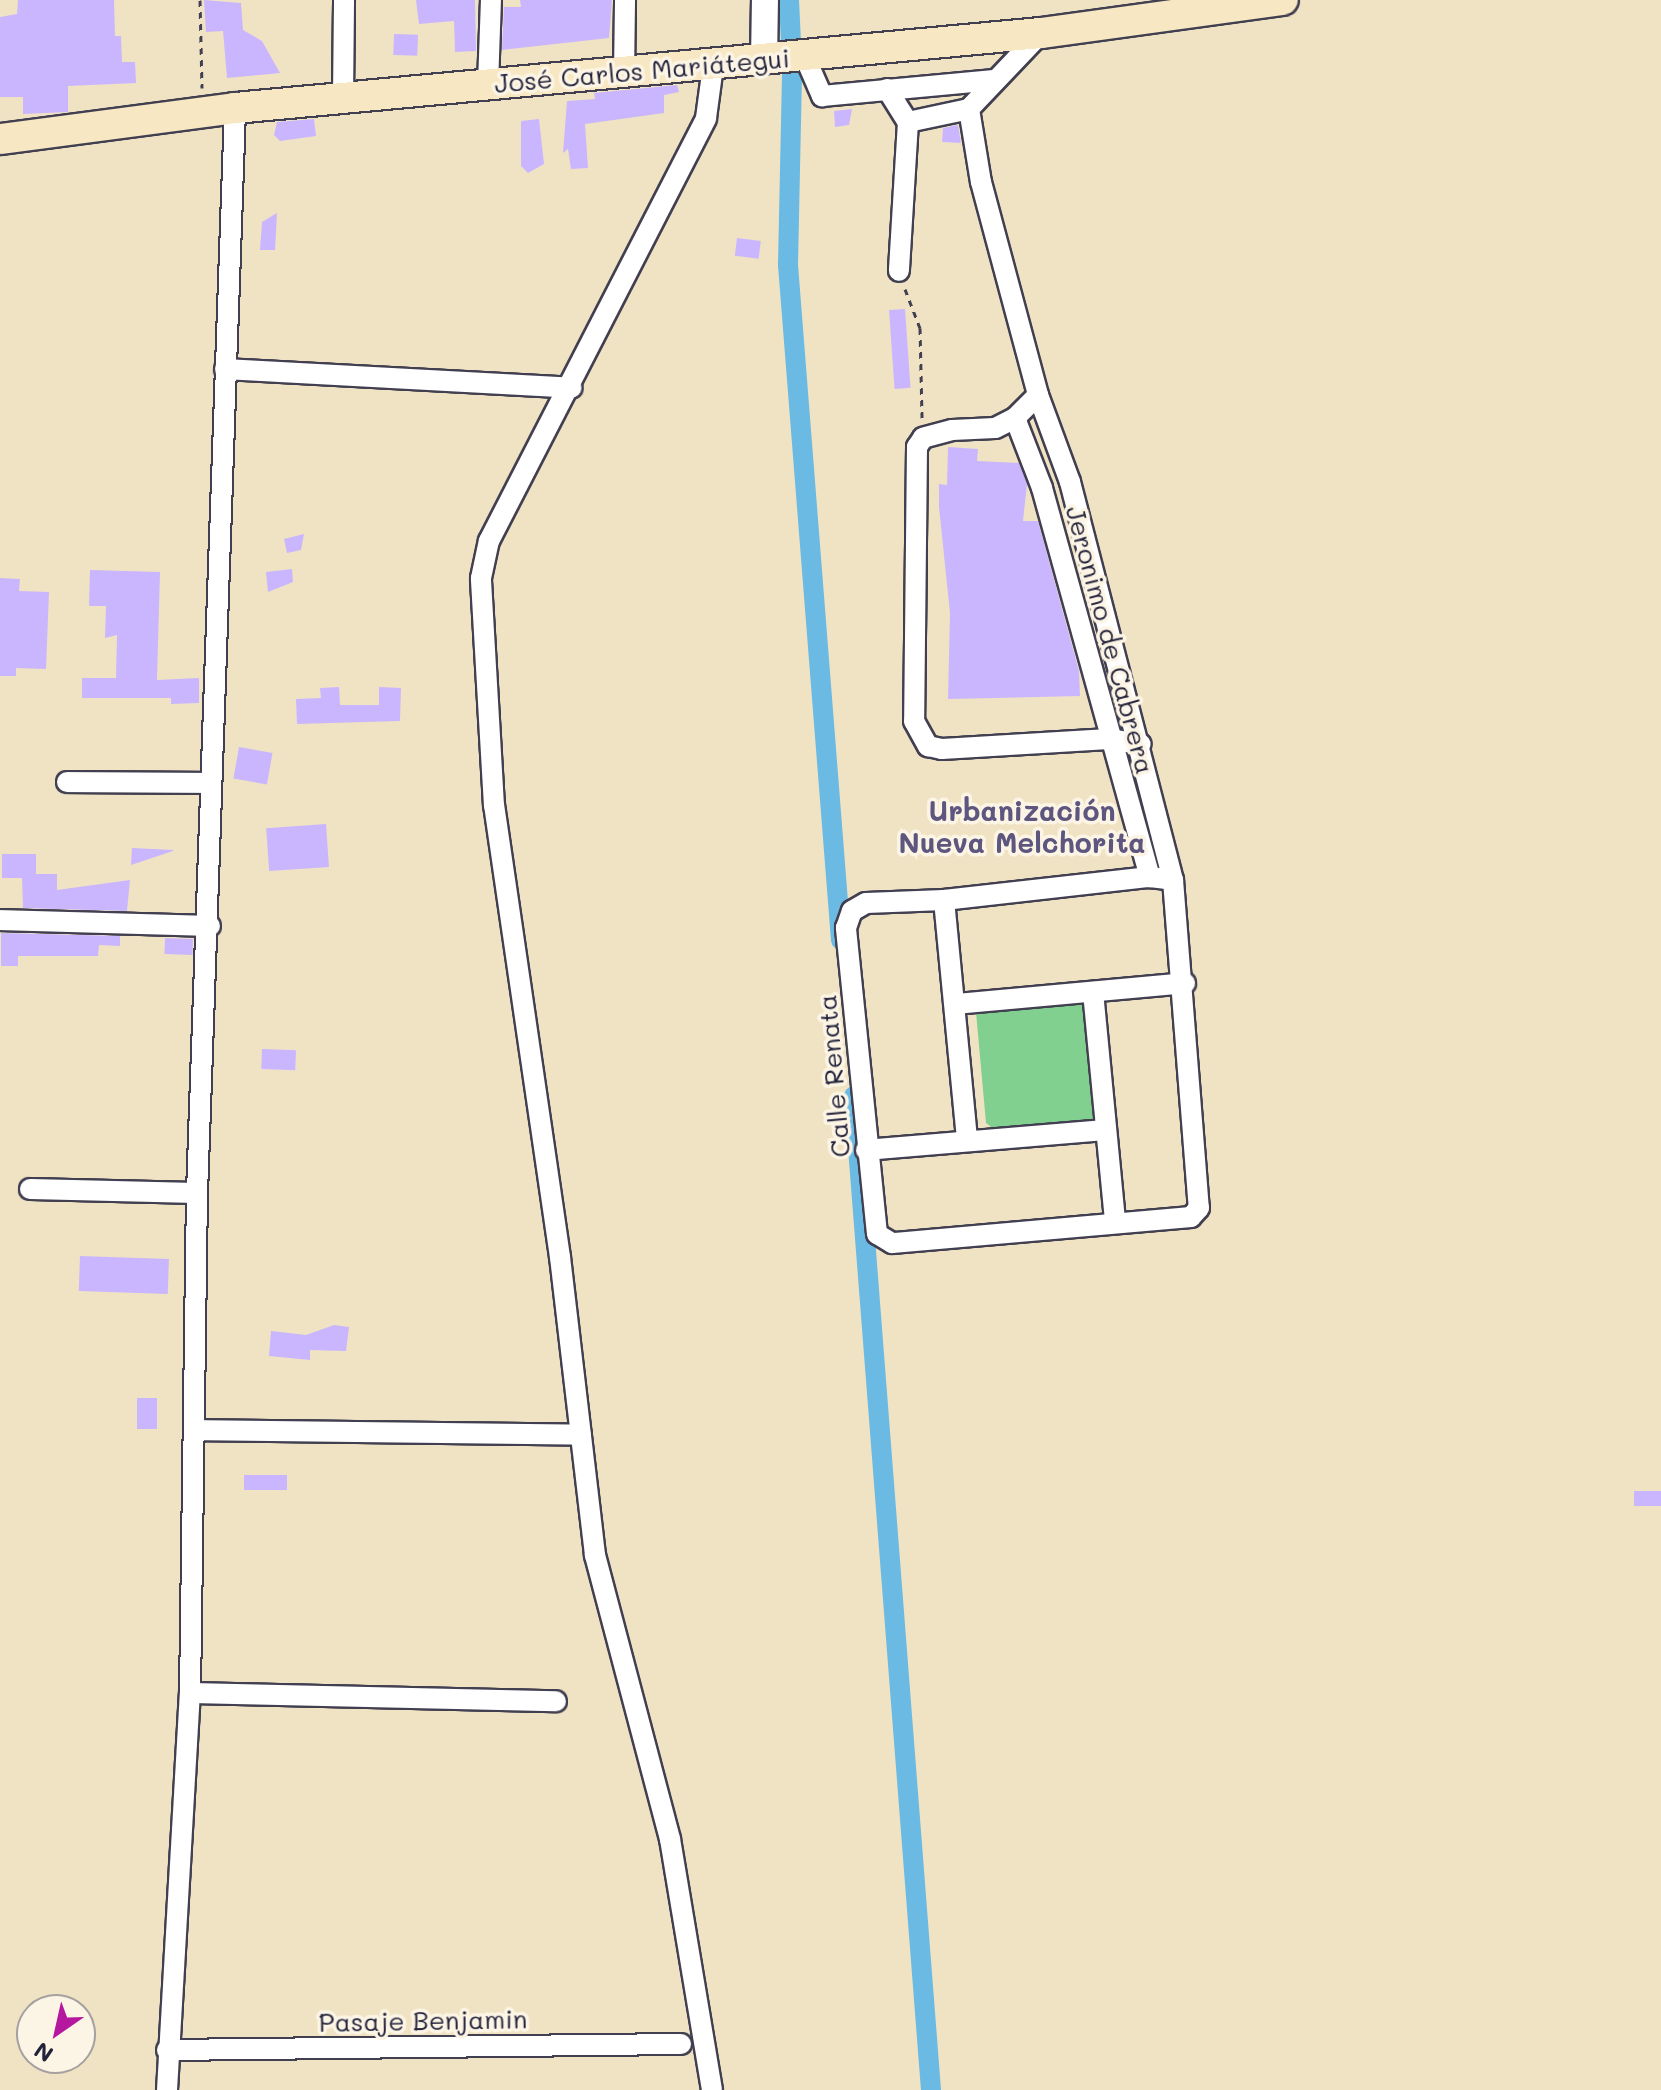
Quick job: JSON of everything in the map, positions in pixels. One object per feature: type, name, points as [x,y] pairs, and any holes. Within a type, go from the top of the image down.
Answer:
[{"type":"main road","name":"José Carlos Mariátegui","points":[[0,139],[235,108],[713,66],[1041,33],[1283,0]]},
{"type":"street","points":[[343,98],[344,0]]},
{"type":"street","points":[[488,85],[491,0]]},
{"type":"street","points":[[624,74],[625,0]]},
{"type":"street","points":[[764,61],[765,0]]},
{"type":"street","points":[[908,122],[969,109],[1041,33]]},
{"type":"street","points":[[805,57],[822,96],[994,80]]},
{"type":"street","points":[[712,2090],[670,1839],[595,1555],[494,806],[481,578],[489,541],[571,388],[706,118],[713,66]]},
{"type":"street","points":[[887,89],[908,122],[899,271]]},
{"type":"street","points":[[167,2090],[190,1693],[197,1193],[210,926],[210,783],[235,108]]},
{"type":"street","points":[[969,109],[981,182],[1038,395],[1070,482],[1141,744],[1173,880],[1185,983],[1199,1208],[1191,1217],[1115,1221],[1093,992]]},
{"type":"street","points":[[225,369],[571,388]]},
{"type":"street","points":[[1038,395],[1015,418],[995,428],[923,438],[917,447],[914,721],[928,746],[942,749],[1109,739],[1141,744]]},
{"type":"street","name":"Jeronimo de Cabrera","points":[[1015,418],[1042,488],[1109,739],[1150,877]]},
{"type":"street","points":[[67,782],[210,783]]},
{"type":"street","points":[[967,1138],[944,900],[1150,877],[1173,880]]},
{"type":"street","name":"Calle Renata","points":[[944,900],[866,903],[852,911],[846,928],[873,1225],[877,1234],[892,1243],[1115,1221]]},
{"type":"street","points":[[0,920],[210,926]]},
{"type":"street","points":[[956,1004],[1185,983]]},
{"type":"street","points":[[866,1150],[967,1138],[1104,1130]]},
{"type":"street","points":[[30,1189],[197,1193]]},
{"type":"street","points":[[195,1430],[581,1435]]},
{"type":"street","points":[[190,1693],[556,1701]]},
{"type":"street","name":"Pasaje Benjamin","points":[[167,2050],[681,2044]]},
{"type":"path","points":[[200,0],[205,113]]},
{"type":"path","points":[[899,271],[920,328],[920,397]]},
{"type":"green space","points":[[1097,995],[1107,1118],[995,1130],[986,1123],[976,1012]]},
{"type":"building","points":[[18,0],[114,0],[115,36],[121,36],[122,62],[135,62],[136,83],[68,86],[68,112],[23,114],[23,97],[0,97],[0,17],[17,14]]},
{"type":"building","points":[[204,0],[241,3],[243,30],[262,41],[280,73],[227,78],[223,31],[206,32]]},
{"type":"building","points":[[416,0],[475,0],[476,51],[455,52],[454,21],[419,24]]},
{"type":"building","points":[[520,0],[612,0],[609,38],[502,50],[504,7],[521,7]]},
{"type":"building","points":[[394,34],[418,35],[417,56],[393,55]]},
{"type":"building","points":[[677,85],[679,92],[664,95],[664,113],[585,124],[588,168],[571,169],[568,149],[563,153],[567,101],[595,99],[594,93]]},
{"type":"building","points":[[852,109],[849,125],[835,127],[834,111]]},
{"type":"building","points":[[314,119],[316,136],[280,141],[274,135],[277,122]]},
{"type":"building","points":[[539,119],[544,164],[528,173],[521,166],[521,121]]},
{"type":"building","points":[[958,125],[961,143],[942,142],[943,128]]},
{"type":"building","points":[[277,213],[275,250],[260,250],[262,222]]},
{"type":"building","points":[[737,238],[761,241],[759,259],[735,256]]},
{"type":"building","points":[[905,309],[911,388],[895,389],[889,310]]},
{"type":"building","points":[[948,447],[978,449],[977,461],[1019,463],[1027,484],[1023,521],[1038,521],[1079,671],[1080,696],[948,699],[950,613],[939,484],[947,485]]},
{"type":"building","points":[[304,534],[301,550],[287,553],[284,539]]},
{"type":"building","points":[[292,569],[293,582],[268,592],[266,572]]},
{"type":"building","points":[[90,570],[160,572],[157,680],[199,678],[199,703],[171,704],[171,698],[82,698],[82,678],[116,678],[117,635],[105,638],[106,606],[89,606]]},
{"type":"building","points":[[0,578],[20,579],[19,591],[49,592],[46,669],[16,668],[16,676],[0,676]]},
{"type":"building","points":[[339,687],[340,705],[379,705],[379,687],[401,688],[400,721],[297,724],[296,699],[321,698],[320,688]]},
{"type":"building","points":[[239,747],[272,753],[267,784],[233,779]]},
{"type":"building","points":[[326,824],[329,867],[269,871],[266,828]]},
{"type":"building","points":[[132,848],[173,850],[173,851],[131,865]]},
{"type":"building","points":[[2,854],[36,854],[36,874],[57,874],[57,890],[130,880],[127,911],[23,908],[22,878],[2,878]]},
{"type":"building","points":[[1,933],[120,936],[120,946],[99,945],[98,956],[18,956],[18,966],[1,966]]},
{"type":"building","points":[[165,938],[193,939],[192,955],[164,954]]},
{"type":"building","points":[[262,1049],[296,1050],[295,1070],[261,1069]]},
{"type":"building","points":[[80,1256],[169,1259],[168,1294],[79,1291]]},
{"type":"building","points":[[334,1325],[349,1327],[346,1351],[310,1350],[310,1360],[269,1356],[271,1331],[306,1335]]},
{"type":"building","points":[[137,1398],[157,1398],[157,1429],[137,1429]]},
{"type":"building","points":[[244,1475],[287,1475],[287,1490],[244,1490]]},
{"type":"building","points":[[1634,1491],[1661,1491],[1661,1506],[1634,1506]]},
{"type":"waterway","points":[[789,0],[791,42]]},
{"type":"waterway","points":[[792,74],[788,265],[841,940]]},
{"type":"waterway","points":[[854,1096],[931,2090]]},
{"type":"district","name":"Urbanización Nueva Melchorita","points":[[1022,826]]}]
